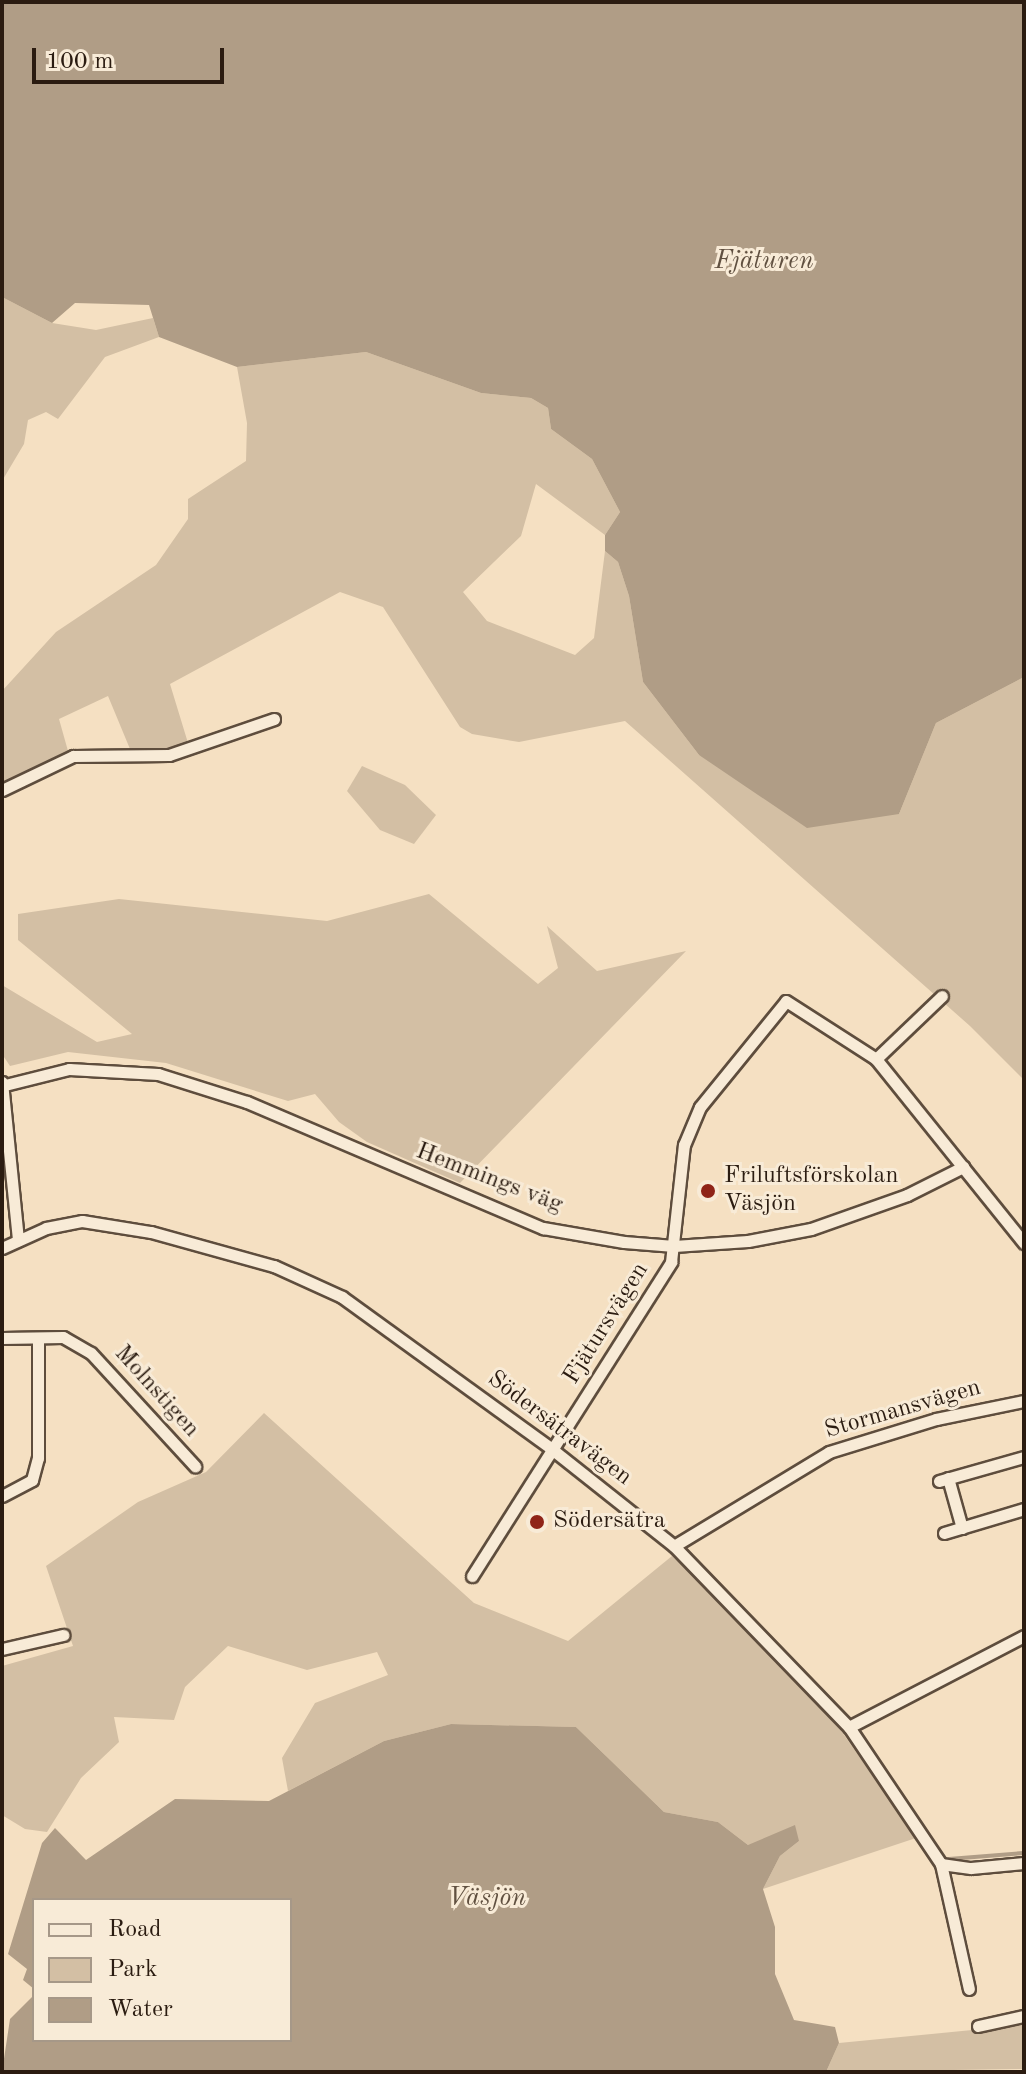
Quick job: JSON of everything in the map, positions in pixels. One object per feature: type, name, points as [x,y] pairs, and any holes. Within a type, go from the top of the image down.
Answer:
[{"type":"street","points":[[2,790],[73,756],[169,755],[274,719]]},
{"type":"street","points":[[942,996],[876,1059],[1024,1243]]},
{"type":"street","name":"Fjätursvägen","points":[[472,1576],[648,1303],[671,1262],[684,1145],[700,1107],[786,1001],[876,1059]]},
{"type":"street","name":"Hemmings väg","points":[[3,1083],[69,1069],[158,1074],[247,1102],[543,1228],[674,1246],[748,1241],[811,1229],[907,1195],[963,1167]]},
{"type":"street","points":[[3,1083],[18,1240]]},
{"type":"street","name":"Södersätravägen","points":[[2,1248],[46,1228],[100,1222],[305,1278],[391,1329],[553,1450],[674,1546],[849,1727],[941,1864],[969,1989]]},
{"type":"street","name":"Molnstigen","points":[[2,1338],[63,1337],[91,1353],[195,1466]]},
{"type":"street","points":[[2,1496],[32,1480],[38,1458],[38,1338]]},
{"type":"street","name":"Stormansvägen","points":[[674,1546],[829,1452],[936,1419],[1024,1401]]},
{"type":"street","points":[[962,1528],[943,1480],[1024,1457]]},
{"type":"street","points":[[944,1533],[1024,1509]]},
{"type":"street","points":[[2,1649],[63,1635]]},
{"type":"street","points":[[849,1727],[1024,1636]]},
{"type":"street","points":[[941,1864],[971,1868],[1024,1863]]},
{"type":"street","points":[[978,2026],[1024,2016]]},
{"type":"green space","points":[[2,297],[52,323],[96,330],[153,318],[159,337],[105,357],[58,419],[46,412],[28,420],[24,444],[2,481]]},
{"type":"green space","points":[[366,352],[481,393],[531,398],[548,408],[551,429],[592,459],[620,512],[605,535],[536,484],[521,536],[463,592],[487,621],[575,655],[594,638],[605,551],[618,562],[629,596],[643,682],[699,755],[899,814],[936,723],[1024,677],[1024,1080],[970,1026],[625,721],[519,742],[472,734],[460,727],[383,607],[340,592],[170,684],[188,743],[154,751],[130,749],[108,696],[59,719],[68,751],[2,783],[2,691],[56,632],[156,565],[188,519],[188,499],[246,461],[247,423],[237,367]]},
{"type":"green space","points":[[362,766],[405,785],[436,815],[414,844],[380,830],[347,791]]},
{"type":"green space","points":[[429,894],[538,984],[558,968],[547,926],[597,971],[686,951],[460,1183],[367,1142],[339,1122],[315,1094],[288,1101],[166,1063],[68,1052],[10,1066],[2,1054],[2,985],[97,1042],[132,1034],[18,940],[18,914],[119,899],[327,921]]},
{"type":"green space","points":[[264,1413],[474,1603],[568,1641],[672,1556],[765,1644],[842,1732],[916,1838],[763,1889],[780,1856],[799,1841],[748,1845],[718,1822],[664,1812],[576,1727],[451,1724],[384,1741],[288,1791],[282,1758],[315,1703],[388,1675],[377,1652],[307,1670],[228,1646],[185,1687],[174,1720],[114,1717],[119,1742],[81,1778],[47,1832],[25,1829],[2,1815],[2,1666],[73,1646],[46,1566],[138,1502],[206,1472]]},
{"type":"green space","points":[[1024,2025],[1024,2069],[826,2072],[839,2043]]},
{"type":"water","name":"Fjäturen","points":[[2,2],[1024,2],[1024,677],[936,723],[899,814],[807,828],[699,755],[643,682],[629,596],[618,562],[605,551],[605,535],[620,512],[592,459],[551,429],[548,408],[531,398],[481,393],[366,352],[237,367],[159,337],[149,305],[75,303],[52,323],[2,297]]},
{"type":"water","name":"Väsjön","points":[[451,1724],[576,1727],[664,1812],[718,1822],[748,1845],[795,1825],[799,1841],[780,1856],[763,1889],[775,1927],[775,1974],[794,2020],[835,2027],[839,2043],[826,2072],[2,2072],[10,2019],[32,1997],[32,2042],[292,2042],[292,1898],[32,1898],[32,1987],[23,1980],[27,1969],[8,1954],[42,1843],[55,1828],[86,1860],[175,1799],[269,1801],[384,1741]]},
{"type":"waterway","points":[[949,1859],[1024,1853]]},
{"type":"place","name":"Friluftsförskolan Väsjön","points":[[708,1191]]},
{"type":"place","name":"Södersätra","points":[[537,1522]]}]
